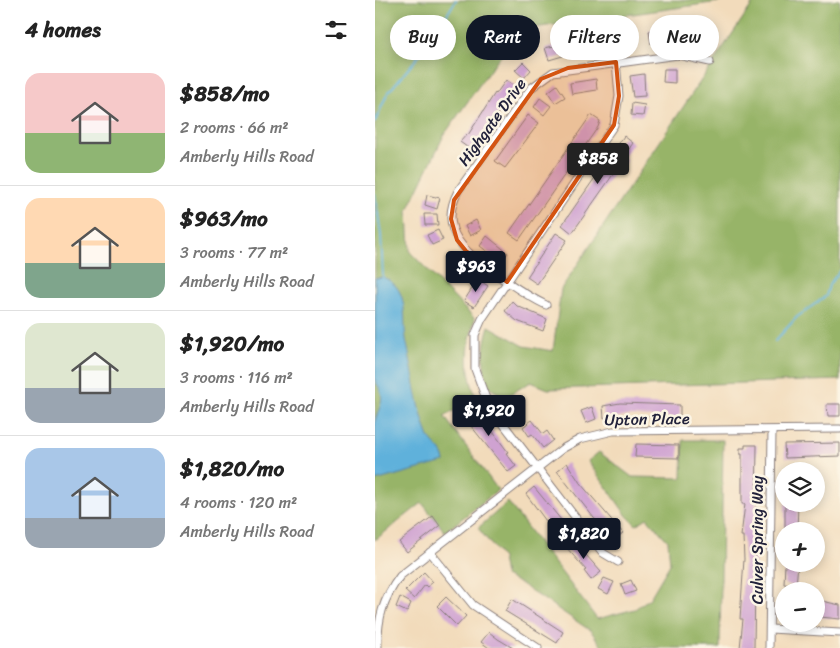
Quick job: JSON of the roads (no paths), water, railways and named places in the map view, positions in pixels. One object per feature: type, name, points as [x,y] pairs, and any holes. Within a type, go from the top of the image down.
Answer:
[{"type":"street","name":"Highgate Drive","points":[[546,305],[530,298],[466,251],[457,240],[451,219],[454,200],[531,88],[553,72],[568,68],[678,54],[710,62]]},
{"type":"street","points":[[616,62],[619,96],[614,124],[482,319],[475,335],[475,369],[488,404],[603,553],[618,562]]},
{"type":"street","name":"Upton Place","points":[[378,648],[379,616],[391,589],[400,576],[562,449],[595,434],[613,431],[840,429]]},
{"type":"street","name":"Culver Spring Way","points":[[769,648],[772,431]]},
{"type":"street","points":[[430,552],[473,605],[538,648]]},
{"type":"street","points":[[770,629],[840,633]]},
{"type":"water","points":[[383,277],[398,289],[402,297],[405,334],[421,414],[429,437],[443,454],[445,462],[375,481],[375,421],[382,397],[375,381],[375,278]]},
{"type":"waterway","points":[[375,122],[387,94],[428,45],[456,0]]},
{"type":"waterway","points":[[375,194],[381,235],[383,277]]},
{"type":"waterway","points":[[775,341],[797,317],[826,296],[829,285],[840,270]]}]
